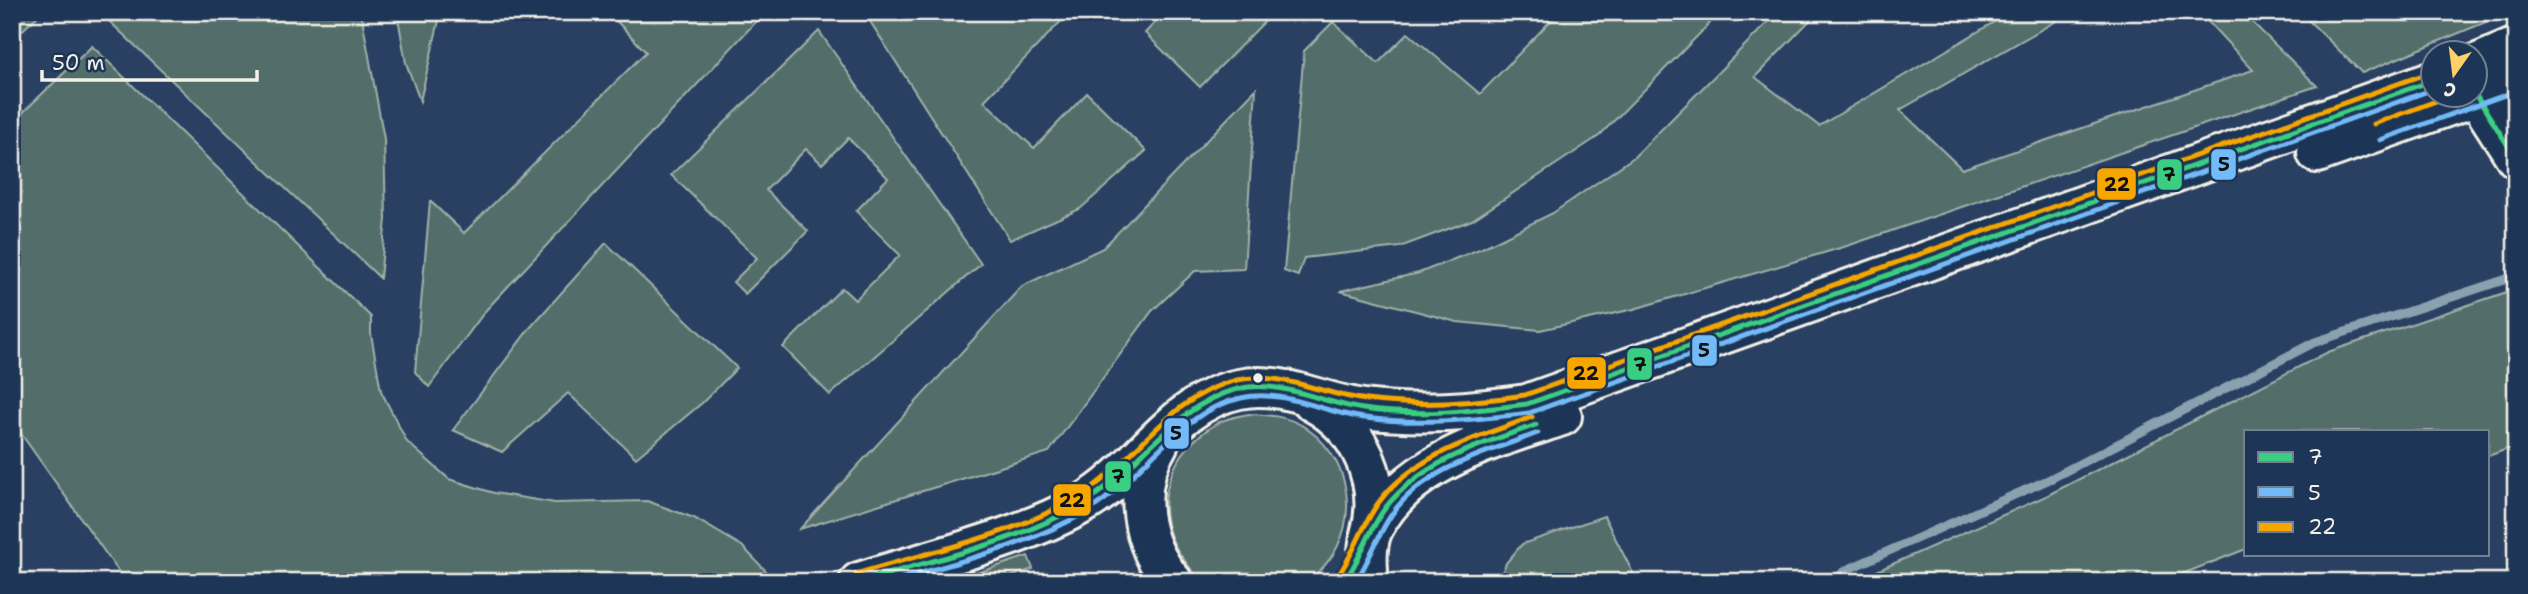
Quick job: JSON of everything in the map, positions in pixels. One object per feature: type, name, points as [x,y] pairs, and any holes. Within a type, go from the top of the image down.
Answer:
[{"type":"main road","points":[[2490,71],[2516,47]]},
{"type":"main road","points":[[2490,84],[2516,82]]},
{"type":"main road","points":[[859,582],[1010,533],[1083,503],[1113,484],[1187,411],[1213,396],[1241,388],[1270,388],[1337,405],[1391,412],[1469,413],[1527,404],[2420,85]]},
{"type":"main road","points":[[1344,582],[1365,551],[1372,531],[1401,492],[1440,464],[1505,436],[2420,105]]},
{"type":"main road","points":[[2488,108],[2516,158]]},
{"type":"main road","points":[[1299,394],[1324,407],[1345,425],[1362,449],[1371,475],[1375,503],[1369,582]]},
{"type":"main road","points":[[1167,432],[1153,453],[1145,476],[1142,501],[1144,526],[1152,550],[1173,582]]},
{"type":"green space","points":[[12,12],[40,12],[41,13],[12,40]]},
{"type":"green space","points":[[117,12],[361,12],[384,139],[386,219],[380,278],[108,20]]},
{"type":"green space","points":[[397,12],[441,12],[420,101],[406,63]]},
{"type":"green space","points":[[608,12],[765,12],[486,310],[429,387],[415,372],[430,201],[464,233],[646,52]]},
{"type":"green space","points":[[864,12],[1070,12],[984,101],[1034,148],[1087,93],[1146,151],[1080,209],[1010,240]]},
{"type":"green space","points":[[1165,12],[1274,12],[1200,87],[1145,33]]},
{"type":"green space","points":[[1559,12],[1721,12],[1599,136],[1472,220],[1400,247],[1304,258],[1298,276],[1284,271],[1304,51],[1333,22],[1378,63],[1408,33],[1480,94]]},
{"type":"green space","points":[[1778,12],[1818,12],[1755,77],[1819,126],[2011,12],[2072,12],[1900,110],[1962,169],[2253,70],[2199,12],[2242,12],[2317,86],[1847,246],[1634,309],[1540,330],[1457,322],[1340,291],[1419,273],[1482,248],[1553,213],[1634,157]]},
{"type":"green space","points":[[2300,12],[2510,12],[2447,38],[2420,38],[2420,49],[2362,73]]},
{"type":"green space","points":[[819,31],[981,264],[830,395],[783,347],[842,288],[855,300],[900,255],[856,211],[888,178],[848,138],[822,164],[806,149],[766,190],[808,231],[745,294],[733,282],[757,258],[671,175]]},
{"type":"green space","points":[[92,46],[371,317],[371,334],[381,391],[407,442],[449,479],[494,493],[555,503],[647,501],[694,518],[742,546],[767,572],[740,582],[126,582],[12,421],[12,123]]},
{"type":"green space","points":[[1256,89],[1244,269],[1195,271],[1152,311],[1049,452],[800,529],[1022,286],[1103,248]]},
{"type":"green space","points":[[606,243],[737,368],[702,403],[636,458],[568,393],[502,452],[453,430],[529,329]]},
{"type":"green space","points":[[2516,289],[2516,446],[2490,455],[2490,430],[2244,430],[2244,550],[2162,582],[1852,582],[2046,496],[2328,352]]},
{"type":"green space","points":[[1249,414],[1286,419],[1306,428],[1324,444],[1337,463],[1344,483],[1347,505],[1345,527],[1337,548],[1324,567],[1305,582],[1208,582],[1191,569],[1178,551],[1170,533],[1166,496],[1177,462],[1202,434],[1222,421]]},
{"type":"green space","points":[[1604,516],[1633,573],[1629,582],[1498,582],[1506,563],[1522,544]]},
{"type":"green space","points":[[1028,556],[1033,569],[996,582],[950,582]]},
{"type":"waterway","points":[[1836,582],[1844,571],[2050,479],[2315,342],[2516,276]]},
{"type":"transit line","name":"22","points":[[856,574],[1000,532],[1055,509],[1101,481],[1154,430],[1192,400],[1213,388],[1237,380],[1253,378],[1286,381],[1351,397],[1406,403],[1465,402],[1525,395],[2420,76]]},
{"type":"transit line","name":"7","points":[[860,582],[1004,539],[1059,516],[1085,502],[1123,473],[1157,439],[1194,409],[1215,397],[1238,389],[1285,389],[1348,406],[1404,413],[1466,411],[1527,404],[2420,85]]},
{"type":"transit line","name":"5","points":[[2380,140],[2516,91]]},
{"type":"transit line","name":"5","points":[[890,582],[992,552],[1066,523],[1108,497],[1161,447],[1198,417],[1241,398],[1272,396],[1365,418],[1406,421],[1468,420],[1529,413],[2420,94]]},
{"type":"transit line","name":"22","points":[[2374,124],[2420,107]]},
{"type":"transit line","name":"7","points":[[2484,108],[2516,158]]},
{"type":"transit line","name":"22","points":[[1337,577],[1379,502],[1411,471],[1449,449],[1532,417]]},
{"type":"transit line","name":"7","points":[[1344,582],[1386,507],[1417,477],[1455,456],[1536,425]]},
{"type":"transit line","name":"5","points":[[1355,582],[1392,514],[1405,498],[1439,473],[1458,463],[1538,433]]}]
